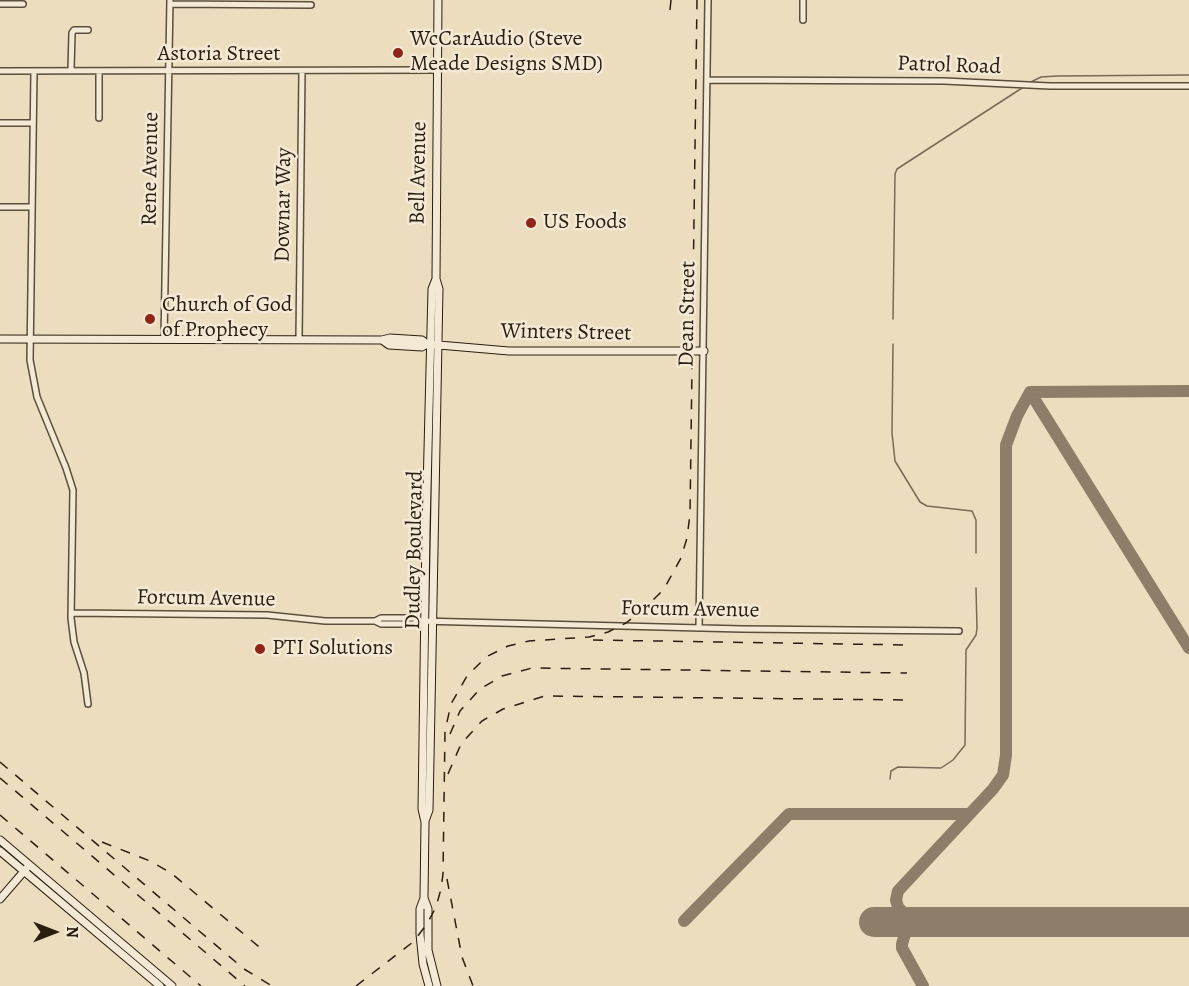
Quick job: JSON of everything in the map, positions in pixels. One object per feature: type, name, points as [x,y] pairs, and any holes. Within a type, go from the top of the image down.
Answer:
[{"type":"main road","name":"Bell Avenue","points":[[436,279],[438,0]]},
{"type":"main road","name":"Dudley Boulevard","points":[[429,986],[423,964],[420,909],[424,898],[425,822],[429,810],[425,621],[432,345],[439,289],[436,279]]},
{"type":"main road","name":"Winters Street","points":[[0,339],[382,340],[389,345],[422,347],[432,345],[509,351],[704,351]]},
{"type":"main road","points":[[0,840],[172,986]]},
{"type":"main road","points":[[0,851],[159,986]]},
{"type":"main road","points":[[0,899],[29,865]]},
{"type":"main road","name":"Dudley Boulevard","points":[[424,898],[428,909],[428,950],[436,986]]},
{"type":"street","name":"Dean Street","points":[[699,627],[708,0]]},
{"type":"street","points":[[803,0],[803,20]]},
{"type":"street","points":[[170,2],[311,5]]},
{"type":"street","name":"Rene Avenue","points":[[164,339],[170,2]]},
{"type":"street","points":[[0,4],[23,4]]},
{"type":"street","points":[[71,70],[72,33],[74,30],[88,30]]},
{"type":"street","name":"Astoria Street","points":[[0,71],[439,70]]},
{"type":"street","points":[[34,71],[32,379],[73,490],[71,613],[74,642],[84,673],[88,704]]},
{"type":"street","points":[[99,71],[99,118]]},
{"type":"street","name":"Downar Way","points":[[300,339],[302,71]]},
{"type":"street","name":"Patrol Road","points":[[708,80],[944,81],[1050,86],[1189,86]]},
{"type":"street","points":[[0,123],[33,123]]},
{"type":"street","points":[[0,207],[32,207]]},
{"type":"street","name":"Forcum Avenue","points":[[71,613],[267,615],[325,621],[414,618],[425,621],[959,631]]},
{"type":"waterway","points":[[1031,82],[1041,77],[1057,76],[1189,75]]},
{"type":"waterway","points":[[893,319],[895,174],[897,169],[1022,88]]},
{"type":"waterway","points":[[893,344],[892,433],[895,461],[920,502],[927,506],[972,511],[976,520],[976,553]]},
{"type":"waterway","points":[[890,779],[891,771],[898,767],[941,768],[953,760],[965,745],[966,650],[976,635],[977,629],[976,588]]},
{"type":"taxiway","points":[[1030,392],[1189,391]]},
{"type":"taxiway","points":[[1030,392],[1189,648]]},
{"type":"taxiway","points":[[912,922],[898,907],[896,900],[898,891],[993,789],[1003,775],[1006,755],[1006,445],[1017,416],[1030,392]]},
{"type":"taxiway","points":[[684,921],[789,814],[969,814]]},
{"type":"taxiway","points":[[917,922],[905,934],[902,948],[923,986]]},
{"type":"runway","points":[[874,922],[1189,922]]},
{"type":"railway","points":[[670,10],[671,0]]},
{"type":"railway","points":[[356,986],[413,942],[427,924],[436,907],[443,874],[445,731],[451,704],[467,676],[486,657],[508,646],[529,641],[589,637],[608,632],[626,623],[664,589],[681,558],[687,538],[690,514],[697,0]]},
{"type":"railway","points":[[593,640],[908,645]]},
{"type":"railway","points":[[450,734],[460,711],[480,689],[502,676],[532,668],[907,673]]},
{"type":"railway","points":[[448,774],[461,744],[482,721],[503,709],[545,696],[907,700]]},
{"type":"railway","points":[[0,762],[244,969],[272,986]]},
{"type":"railway","points":[[0,778],[245,986]]},
{"type":"railway","points":[[0,815],[201,986]]},
{"type":"railway","points":[[102,842],[150,861],[171,873],[264,951]]},
{"type":"railway","points":[[447,879],[462,957],[473,986]]},
{"type":"place","name":"WcCarAudio (Steve Meade Designs SMD)","points":[[398,53]]},
{"type":"place","name":"US Foods","points":[[531,223]]},
{"type":"place","name":"Church of God of Prophecy","points":[[150,319]]},
{"type":"place","name":"PTI Solutions","points":[[260,649]]}]
